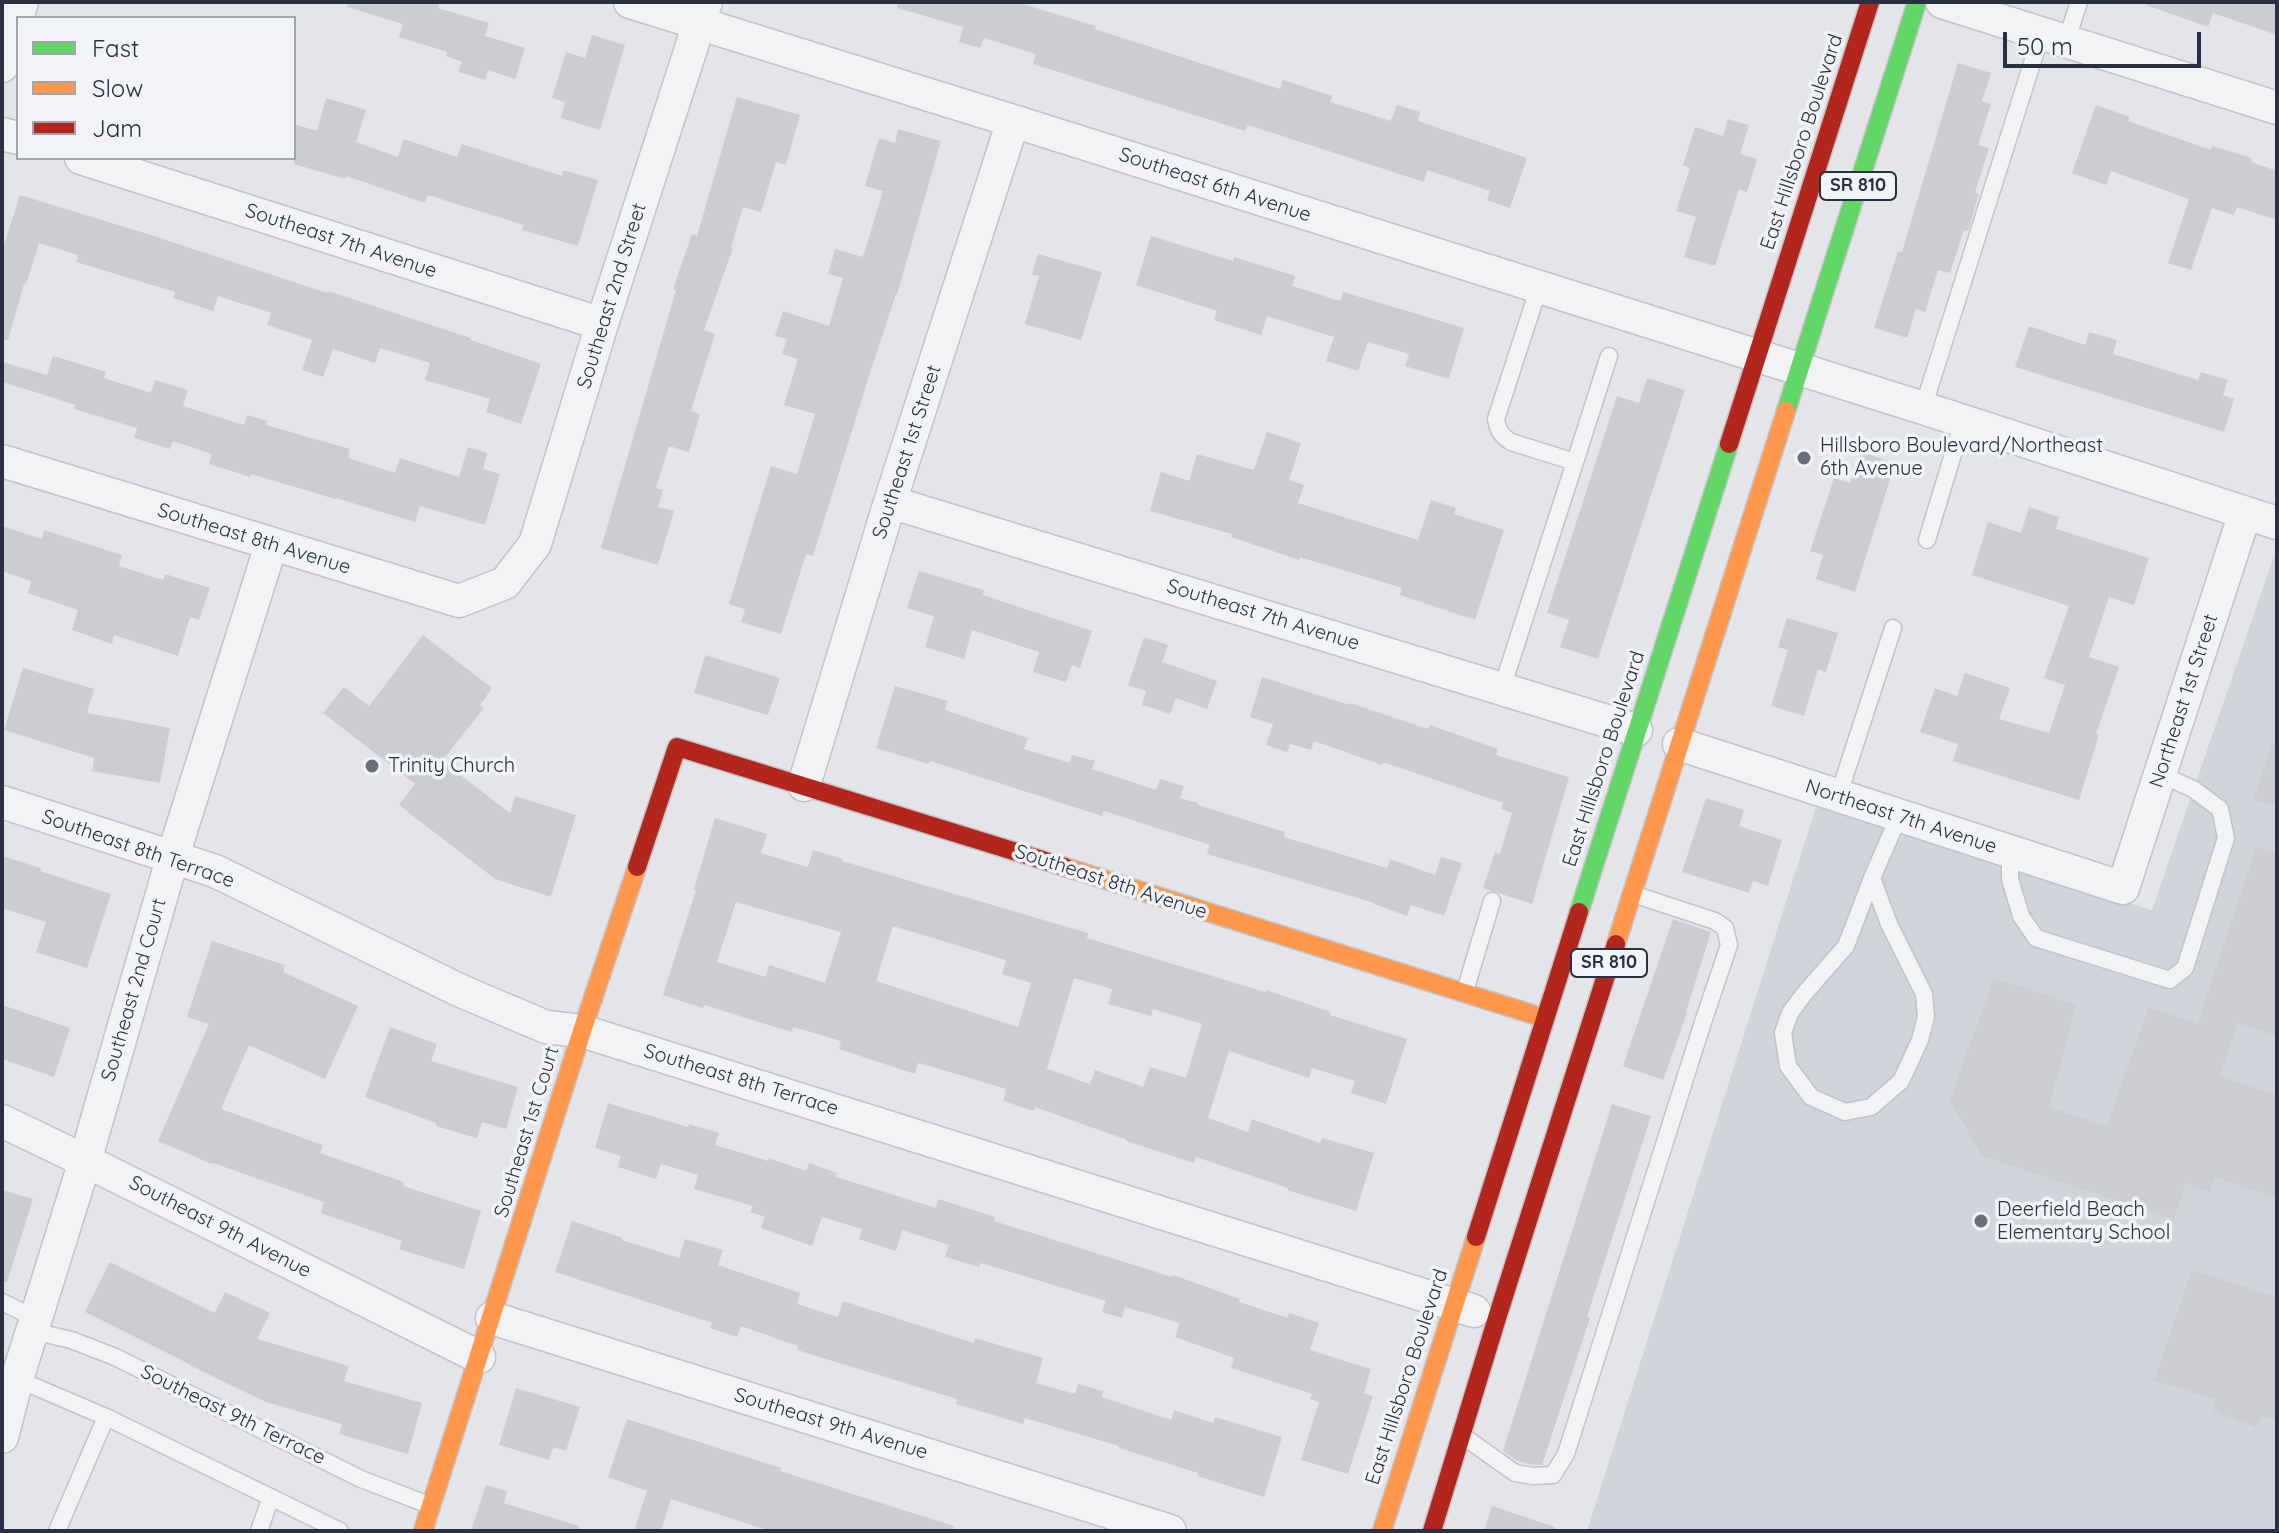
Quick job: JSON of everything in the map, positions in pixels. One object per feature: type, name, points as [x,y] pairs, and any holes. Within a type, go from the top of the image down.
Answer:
[{"type":"main road","name":"East Hillsboro Boulevard","points":[[1382,1531],[1870,2]]},
{"type":"main road","name":"SR 810","points":[[1432,1531],[1622,884],[1679,744],[1917,2]]},
{"type":"main road","name":"Southeast 8th Avenue","points":[[677,747],[1544,1018]]},
{"type":"main road","name":"Southeast 1st Court","points":[[423,1531],[582,1031],[677,747]]},
{"type":"main road","points":[[1605,827],[1622,884]]},
{"type":"street","name":"Southeast 6th Avenue","points":[[630,2],[702,13],[1013,121],[2277,523]]},
{"type":"street","points":[[1942,2],[2277,108]]},
{"type":"street","name":"Southeast 2nd Street","points":[[505,583],[535,544],[702,13]]},
{"type":"street","points":[[2,66],[16,21]]},
{"type":"street","name":"Southeast 1st Street","points":[[804,785],[890,502],[1013,121]]},
{"type":"street","name":"Southeast 7th Avenue","points":[[87,160],[602,324]]},
{"type":"street","name":"Southeast 8th Avenue","points":[[2,461],[459,601],[505,583]]},
{"type":"street","name":"Southeast 7th Avenue","points":[[890,502],[1636,730]]},
{"type":"street","name":"Northeast 1st Street","points":[[2123,888],[2245,513]]},
{"type":"street","name":"Southeast 2nd Court","points":[[2,1437],[173,856],[271,545]]},
{"type":"street","name":"Northeast 7th Avenue","points":[[1679,744],[2123,888]]},
{"type":"street","name":"Southeast 8th Terrace","points":[[2,802],[215,871],[475,997],[546,1027],[582,1031],[1497,1318]]},
{"type":"street","name":"Southeast 9th Avenue","points":[[2,1121],[479,1357]]},
{"type":"street","name":"Southeast 9th Avenue","points":[[492,1318],[1170,1531]]},
{"type":"lane","points":[[1923,408],[2054,39],[2079,2]]},
{"type":"lane","points":[[1539,287],[1496,419],[1498,431],[1511,442],[1575,462]]},
{"type":"lane","points":[[1502,688],[1609,356]]},
{"type":"lane","points":[[1927,540],[1963,421]]},
{"type":"lane","points":[[1838,797],[1893,628]]},
{"type":"lane","points":[[2010,852],[2010,879],[2021,916],[2036,938],[2170,980],[2185,968],[2226,838],[2220,809],[2193,789],[2160,774]]},
{"type":"lane","points":[[1872,878],[1889,924],[1924,994],[1926,1017],[1920,1040],[1901,1081],[1871,1107],[1845,1112],[1811,1097],[1788,1066],[1783,1033],[1790,1013],[1846,946],[1872,878],[1899,816]]},
{"type":"lane","points":[[1461,1435],[1515,1473],[1553,1475],[1566,1454],[1729,945],[1725,928],[1715,921],[1622,884]]},
{"type":"lane","points":[[1464,993],[1492,901]]},
{"type":"lane","name":"Southeast 9th Terrace","points":[[2,1302],[35,1325],[113,1356],[361,1479],[431,1506]]},
{"type":"lane","points":[[17,1379],[106,1417],[340,1531]]},
{"type":"lane","points":[[57,1531],[106,1417]]},
{"type":"lane","points":[[259,1531],[271,1497]]},
{"type":"shaded area","name":"Deerfield Beach Elementary School","points":[[2276,550],[2277,1531],[1587,1531],[1816,807],[2152,910]]},
{"type":"building","points":[[348,2],[440,2],[438,8],[489,23],[485,36],[525,48],[515,79],[488,70],[485,80],[458,72],[462,62],[446,56],[447,52],[399,37],[403,24],[347,7]]},
{"type":"building","points":[[898,2],[1016,2],[1280,89],[1283,80],[1332,96],[1330,102],[1391,121],[1397,105],[1420,112],[1418,121],[1527,158],[1510,208],[1487,200],[1490,191],[1427,170],[1424,182],[1248,125],[1245,131],[1033,64],[1036,54],[984,38],[980,48],[959,42],[963,27],[897,8]]},
{"type":"building","points":[[2146,2],[2277,2],[2277,35],[2213,13],[2208,27],[2146,5]]},
{"type":"building","points":[[592,35],[625,45],[600,130],[561,118],[565,102],[552,98],[566,52],[585,58]]},
{"type":"building","points":[[1958,63],[1991,73],[1982,101],[1991,104],[1978,145],[1989,148],[1975,193],[1979,194],[1968,231],[1964,230],[1950,273],[1938,270],[1925,312],[1916,309],[1907,338],[1874,328],[1898,251],[1902,252]]},
{"type":"building","points":[[737,97],[800,115],[786,165],[776,162],[761,212],[743,207],[733,248],[704,330],[715,334],[691,411],[700,414],[689,452],[669,446],[656,488],[663,490],[658,507],[674,511],[658,565],[601,548],[676,290],[673,289],[692,234],[697,236]]},
{"type":"building","points":[[326,98],[366,110],[356,142],[398,157],[404,139],[457,157],[462,144],[562,176],[563,170],[598,180],[578,246],[522,230],[524,225],[428,195],[425,203],[346,176],[345,179],[294,164],[296,125],[317,131]]},
{"type":"building","points":[[2096,105],[2130,117],[2128,121],[2211,150],[2212,146],[2252,158],[2251,162],[2277,171],[2277,220],[2237,207],[2234,215],[2212,208],[2191,270],[2168,263],[2189,199],[2111,171],[2106,185],[2072,173]]},
{"type":"building","points":[[1728,119],[1749,125],[1740,154],[1757,159],[1747,192],[1739,189],[1715,266],[1684,257],[1696,217],[1676,211],[1690,168],[1683,165],[1695,127],[1723,136]]},
{"type":"building","points":[[898,129],[941,141],[897,295],[813,556],[806,554],[781,634],[741,622],[745,609],[729,604],[771,466],[797,474],[815,414],[784,405],[798,359],[782,354],[787,339],[775,336],[783,311],[829,326],[843,278],[828,274],[835,249],[863,257],[883,191],[865,186],[879,138],[895,143]]},
{"type":"building","points":[[20,195],[328,291],[541,364],[521,424],[486,412],[490,399],[425,380],[430,363],[380,348],[375,363],[333,349],[323,377],[302,370],[312,340],[267,325],[271,313],[218,296],[213,311],[173,298],[175,292],[76,262],[78,255],[39,243],[8,340],[2,340],[2,251]]},
{"type":"building","points":[[1151,236],[1295,276],[1292,286],[1340,301],[1343,292],[1464,328],[1449,379],[1405,366],[1409,354],[1368,342],[1358,371],[1326,361],[1334,337],[1267,316],[1261,335],[1214,320],[1217,311],[1136,285]]},
{"type":"building","points":[[1038,254],[1102,272],[1081,340],[1025,324],[1039,276],[1032,274]]},
{"type":"building","points":[[2029,326],[2085,345],[2089,332],[2117,340],[2113,354],[2198,380],[2201,372],[2228,380],[2223,395],[2234,399],[2224,432],[2015,367]]},
{"type":"building","points":[[53,356],[106,372],[104,378],[151,393],[155,380],[188,390],[183,406],[244,425],[247,415],[267,421],[266,425],[350,449],[348,458],[395,473],[400,458],[459,477],[468,447],[487,453],[483,469],[500,474],[485,525],[420,506],[415,522],[251,474],[250,477],[209,464],[212,454],[173,441],[170,449],[134,438],[137,428],[2,382],[2,362],[47,375]]},
{"type":"building","points":[[1647,378],[1685,390],[1598,659],[1560,647],[1569,620],[1547,613],[1617,396],[1639,403]]},
{"type":"building","points":[[1267,432],[1301,443],[1289,480],[1304,485],[1298,503],[1418,540],[1431,500],[1456,508],[1454,514],[1504,530],[1475,620],[1400,595],[1402,588],[1300,557],[1299,560],[1231,537],[1232,534],[1150,511],[1161,472],[1189,481],[1197,454],[1254,470]]},
{"type":"building","points":[[1861,452],[1895,463],[1855,592],[1816,579],[1823,555],[1810,551],[1834,478],[1850,483]]},
{"type":"building","points":[[2029,507],[2059,517],[2056,529],[2149,558],[2134,605],[2109,597],[2089,657],[2119,667],[2096,734],[2099,735],[2079,800],[1953,761],[1958,744],[1920,732],[1935,688],[1957,696],[1965,673],[2010,688],[1999,719],[2049,733],[2065,685],[2044,678],[2069,606],[1972,575],[1988,522],[2021,533]]},
{"type":"building","points":[[2,526],[42,539],[44,530],[122,555],[119,566],[163,580],[165,574],[210,588],[199,620],[190,617],[178,656],[114,635],[112,644],[72,630],[78,610],[28,593],[31,581],[2,571]]},
{"type":"building","points":[[919,571],[984,590],[983,595],[1092,631],[1080,668],[1072,665],[1066,682],[1033,672],[1039,652],[972,630],[964,659],[925,647],[934,616],[907,608]]},
{"type":"building","points":[[1787,618],[1838,633],[1826,672],[1818,669],[1804,716],[1771,706],[1788,650],[1778,647]]},
{"type":"building","points":[[423,635],[492,688],[480,705],[484,708],[442,761],[510,813],[515,796],[576,815],[551,897],[495,879],[399,805],[415,784],[323,713],[344,687],[369,706]]},
{"type":"building","points":[[1144,637],[1168,645],[1162,662],[1217,681],[1207,709],[1176,698],[1170,714],[1142,705],[1146,691],[1128,685]]},
{"type":"building","points":[[705,655],[780,678],[768,715],[694,693]]},
{"type":"building","points":[[23,668],[94,689],[87,713],[170,728],[160,783],[92,771],[94,758],[4,730]]},
{"type":"building","points":[[1262,677],[1428,729],[1430,725],[1498,749],[1496,755],[1569,777],[1532,904],[1483,888],[1495,852],[1500,854],[1512,813],[1501,809],[1503,803],[1314,741],[1311,750],[1290,744],[1287,752],[1266,745],[1273,724],[1250,717]]},
{"type":"building","points":[[895,686],[948,701],[945,710],[1028,738],[1024,749],[1070,763],[1072,755],[1095,761],[1092,769],[1156,790],[1160,779],[1184,786],[1180,798],[1285,832],[1284,837],[1387,868],[1390,859],[1435,875],[1441,857],[1462,863],[1444,916],[1411,905],[1407,916],[1375,903],[1207,854],[1210,845],[1104,811],[1102,816],[930,761],[929,764],[876,748]]},
{"type":"building","points":[[2273,743],[2277,743],[2277,805],[2254,800]]},
{"type":"building","points":[[1706,798],[1744,810],[1739,826],[1782,840],[1768,886],[1753,881],[1749,893],[1682,872]]},
{"type":"building","points":[[715,818],[767,834],[761,853],[808,867],[813,850],[1088,933],[1087,938],[1266,990],[1331,1012],[1330,1015],[1407,1039],[1386,1104],[1351,1093],[1355,1081],[1312,1068],[1309,1078],[1229,1051],[1208,1118],[1248,1132],[1252,1119],[1320,1143],[1322,1138],[1374,1153],[1356,1211],[1196,1157],[1194,1163],[1035,1107],[1034,1111],[1003,1101],[1006,1089],[918,1063],[915,1074],[839,1049],[841,1041],[793,1027],[792,1032],[663,995]],"holes":[[[736,902],[841,932],[825,983],[769,965],[766,977],[717,962]],[[893,926],[1006,960],[1002,974],[1031,983],[1018,1027],[876,981]],[[1074,978],[1112,989],[1108,1004],[1151,1016],[1153,1009],[1202,1024],[1186,1078],[1150,1067],[1143,1087],[1095,1070],[1090,1084],[1047,1069]]]},
{"type":"building","points":[[2257,847],[2277,854],[2277,1036],[2238,1023],[2219,1076],[2277,1095],[2277,1198],[2215,1177],[2209,1192],[2186,1183],[2174,1219],[1982,1156],[1950,1100],[1994,978],[2076,1005],[2049,1107],[2107,1126],[2149,1007],[2198,1024]]},
{"type":"building","points":[[2,856],[111,894],[87,968],[36,952],[46,922],[2,908]]},
{"type":"building","points":[[1673,919],[1711,932],[1663,1080],[1623,1066]]},
{"type":"building","points":[[212,941],[285,965],[283,972],[358,1006],[325,1079],[249,1045],[221,1109],[323,1145],[320,1153],[404,1182],[403,1186],[481,1211],[464,1269],[399,1249],[402,1241],[321,1213],[324,1202],[212,1164],[158,1141],[209,1024],[187,1017]]},
{"type":"building","points":[[2,1005],[70,1028],[54,1077],[2,1059]]},
{"type":"building","points":[[390,1027],[437,1044],[431,1061],[518,1087],[506,1129],[482,1122],[477,1138],[436,1126],[436,1123],[365,1097]]},
{"type":"building","points":[[608,1103],[719,1133],[715,1145],[806,1171],[809,1163],[837,1173],[836,1177],[936,1208],[938,1199],[995,1217],[994,1221],[1173,1275],[1288,1318],[1289,1313],[1319,1323],[1310,1350],[1371,1369],[1364,1393],[1373,1396],[1348,1474],[1301,1460],[1319,1402],[1310,1399],[1312,1394],[1231,1368],[1234,1358],[1175,1337],[1180,1323],[1125,1307],[1122,1318],[1102,1312],[1106,1301],[981,1263],[979,1267],[945,1257],[949,1245],[902,1230],[896,1251],[859,1239],[862,1229],[822,1217],[812,1246],[761,1228],[765,1217],[750,1212],[753,1206],[694,1189],[698,1175],[661,1164],[656,1179],[618,1167],[621,1156],[595,1148]]},
{"type":"building","points":[[1612,1104],[1651,1116],[1542,1465],[1528,1464],[1503,1451]]},
{"type":"building","points":[[2,1190],[33,1199],[7,1282],[2,1282]]},
{"type":"building","points":[[572,1221],[679,1258],[685,1239],[723,1250],[718,1265],[800,1293],[797,1304],[838,1317],[843,1301],[974,1343],[975,1338],[1043,1358],[1036,1383],[1075,1394],[1078,1384],[1103,1391],[1102,1397],[1171,1420],[1174,1410],[1213,1423],[1215,1417],[1282,1437],[1264,1497],[1197,1476],[1198,1473],[1119,1446],[1025,1418],[1023,1424],[956,1404],[957,1399],[797,1350],[798,1346],[741,1326],[737,1337],[710,1328],[712,1323],[555,1272]]},
{"type":"building","points":[[110,1262],[215,1313],[225,1292],[270,1313],[257,1339],[349,1366],[344,1381],[422,1403],[408,1454],[339,1434],[342,1424],[266,1402],[85,1312]]},
{"type":"building","points":[[2192,1270],[2277,1297],[2277,1420],[2262,1417],[2256,1428],[2214,1411],[2215,1399],[2154,1381]]},
{"type":"building","points":[[516,1388],[580,1407],[566,1451],[553,1447],[549,1460],[499,1445]]},
{"type":"building","points":[[627,1419],[954,1526],[953,1531],[770,1531],[671,1499],[661,1531],[634,1531],[647,1491],[608,1477]]},
{"type":"building","points":[[486,1485],[507,1491],[504,1503],[579,1526],[579,1531],[471,1531]]},
{"type":"building","points":[[1492,1506],[1555,1527],[1554,1531],[1484,1531]]},
{"type":"traffic: fast","points":[[1786,411],[1917,2]]},
{"type":"traffic: fast","points":[[1579,912],[1729,444]]},
{"type":"traffic: slow","points":[[1616,944],[1786,411]]},
{"type":"traffic: slow","points":[[423,1531],[637,867]]},
{"type":"traffic: slow","points":[[1065,867],[1544,1018]]},
{"type":"traffic: slow","points":[[1382,1531],[1476,1237]]},
{"type":"traffic: jam","points":[[1729,444],[1870,2]]},
{"type":"traffic: jam","points":[[637,867],[677,747],[1065,867]]},
{"type":"traffic: jam","points":[[1476,1237],[1579,912]]},
{"type":"traffic: jam","points":[[1432,1531],[1616,944]]},
{"type":"place","name":"Hillsboro Boulevard/Northeast 6th Avenue","points":[[1804,458]]},
{"type":"place","name":"Trinity Church","points":[[372,766]]},
{"type":"place","name":"Deerfield Beach Elementary School","points":[[1981,1221]]}]
